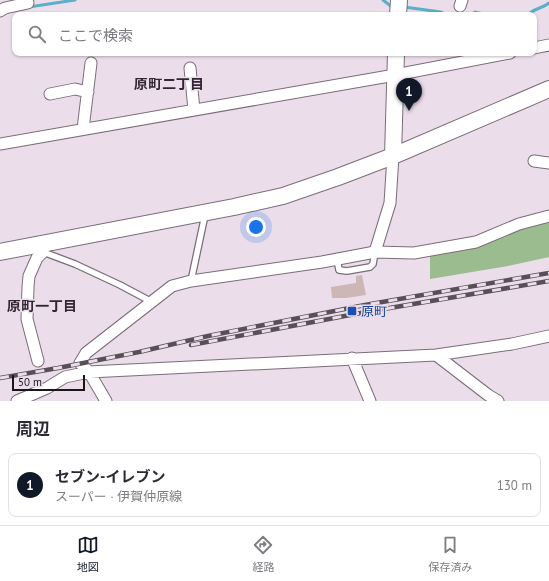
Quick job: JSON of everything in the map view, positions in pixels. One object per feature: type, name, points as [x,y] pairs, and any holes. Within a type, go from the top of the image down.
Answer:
[{"type":"main road","points":[[398,12],[399,0]]},
{"type":"main road","points":[[393,156],[396,56]]},
{"type":"main road","points":[[0,252],[42,248],[283,196],[393,156],[549,89]]},
{"type":"street","points":[[0,12],[5,8],[28,3]]},
{"type":"street","points":[[537,47],[549,45]]},
{"type":"street","points":[[0,144],[395,75],[494,56]]},
{"type":"street","points":[[83,129],[92,63]]},
{"type":"street","points":[[190,68],[194,110]]},
{"type":"street","points":[[50,94],[76,90],[88,92]]},
{"type":"street","points":[[375,252],[390,202],[393,156]]},
{"type":"street","points":[[534,161],[549,163]]},
{"type":"street","points":[[106,401],[89,372],[80,364],[86,353],[172,286],[191,281],[375,252],[414,252],[476,242],[519,224],[549,216]]},
{"type":"street","points":[[38,361],[27,319],[28,287],[29,276],[42,248]]},
{"type":"street","points":[[17,401],[47,388],[65,377],[89,372],[436,355],[512,344],[549,336]]},
{"type":"street","points":[[436,355],[498,401]]},
{"type":"street","points":[[352,358],[370,401]]},
{"type":"lane","points":[[191,281],[206,213]]},
{"type":"lane","points":[[42,248],[152,302]]},
{"type":"green space","points":[[549,220],[549,257],[508,266],[430,279],[430,254]]},
{"type":"building","points":[[362,275],[366,295],[346,298],[332,298],[331,287],[356,283],[356,276]]},
{"type":"waterway","points":[[29,7],[75,0]]},
{"type":"waterway","points":[[383,0],[394,7]]},
{"type":"waterway","points":[[532,12],[549,3]]},
{"type":"waterway","points":[[404,7],[441,12]]},
{"type":"railway","points":[[0,378],[139,352],[208,336],[365,305],[549,273]]},
{"type":"railway","points":[[191,345],[366,312],[549,281]]},
{"type":"place","name":"セブン-イレブン","points":[[409,111]]},
{"type":"place","name":"原町","points":[[352,311]]},
{"type":"district","name":"原町二丁目","points":[[169,84]]},
{"type":"district","name":"原町一丁目","points":[[42,306]]}]
